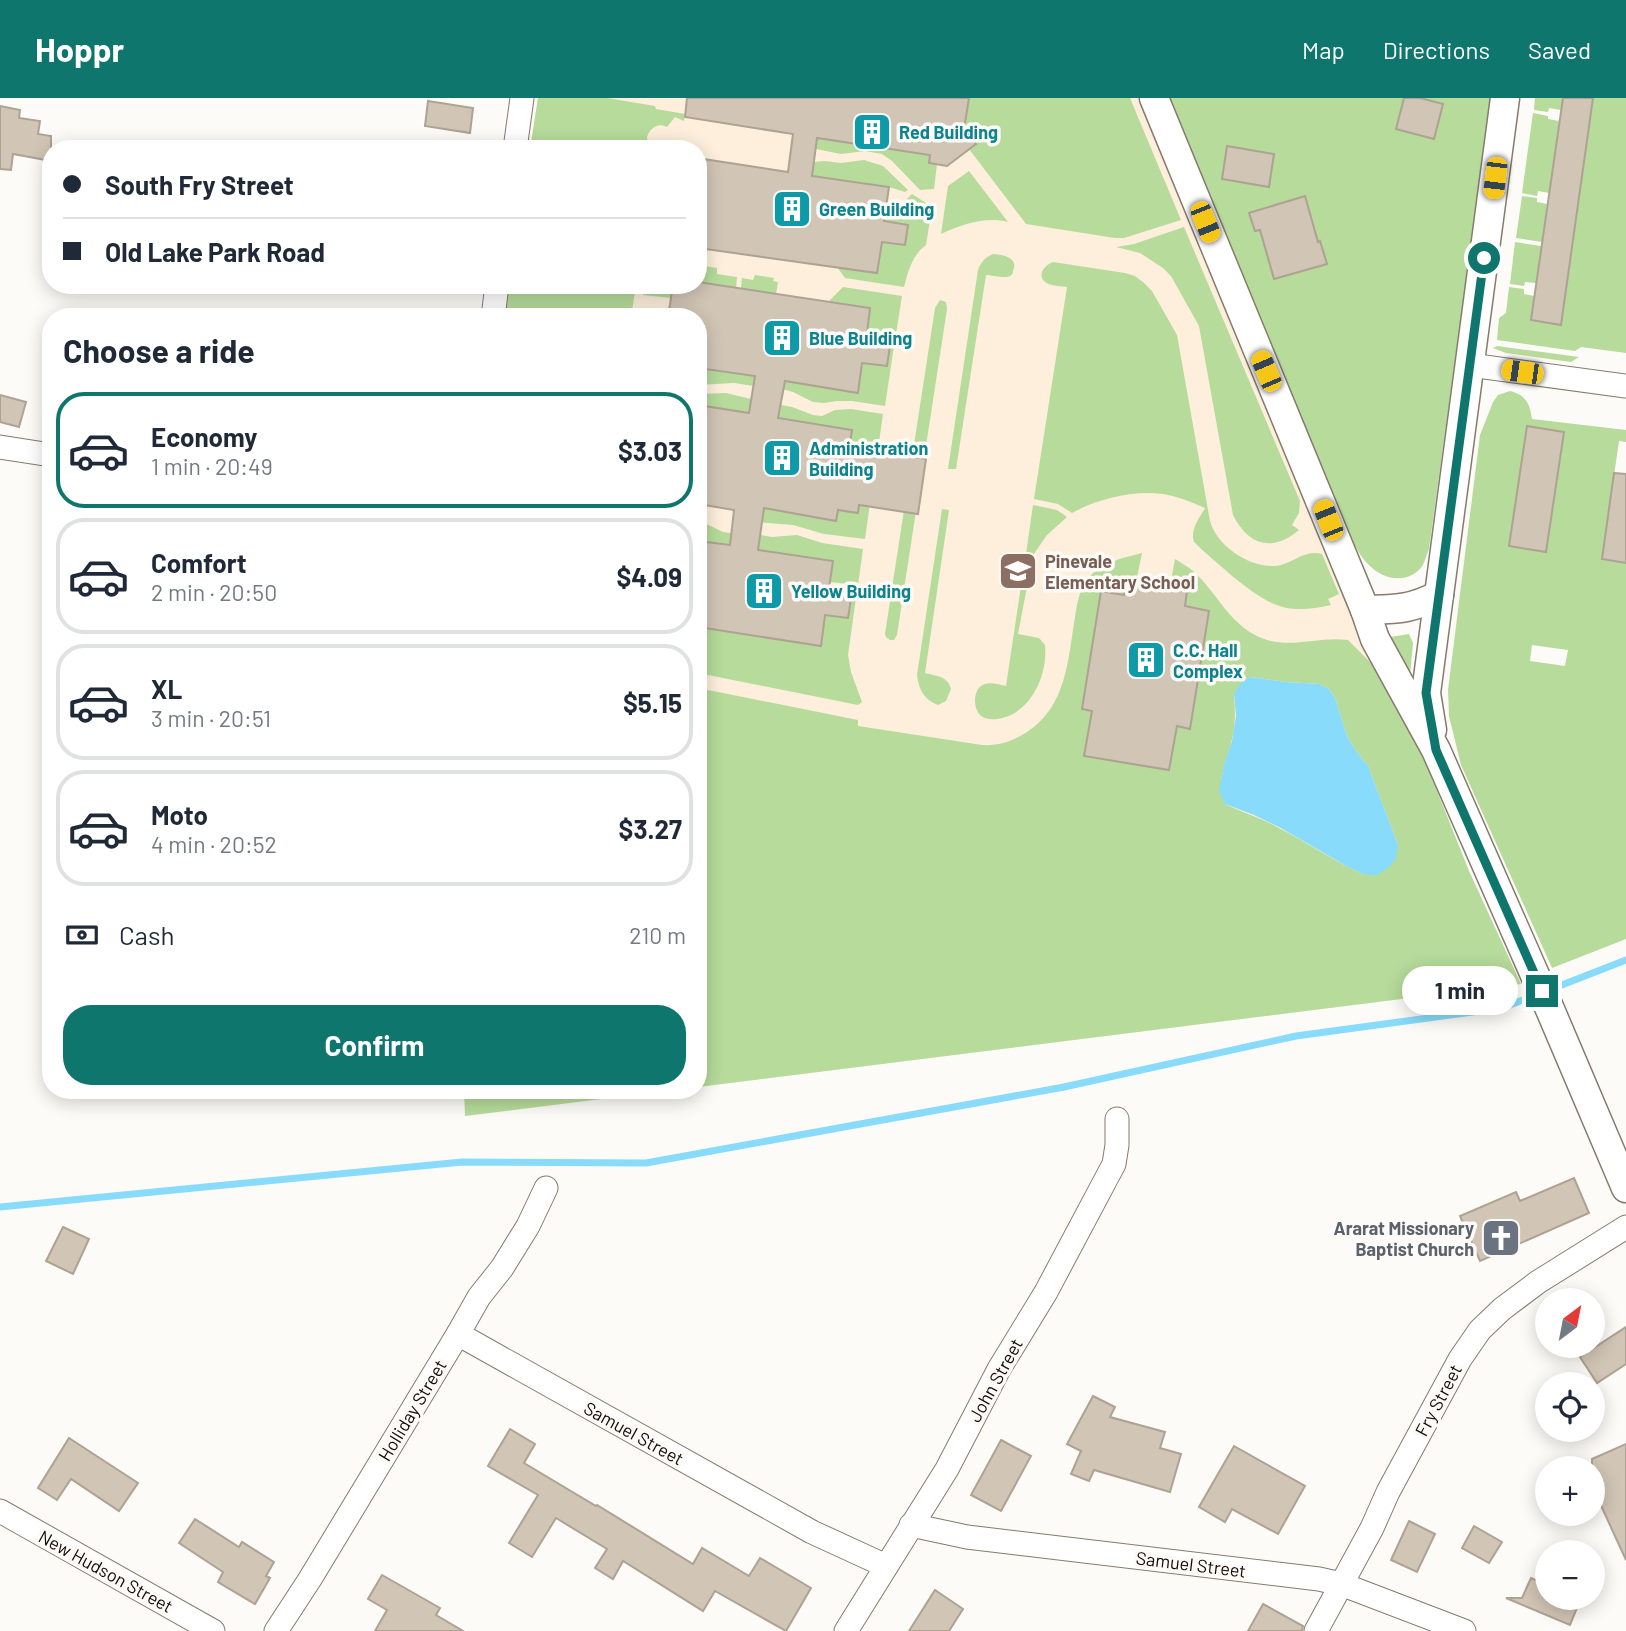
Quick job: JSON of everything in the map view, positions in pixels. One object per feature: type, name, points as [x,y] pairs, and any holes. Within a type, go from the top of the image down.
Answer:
[{"type":"street","points":[[516,140],[522,98]]},
{"type":"street","points":[[1154,98],[1375,639],[1436,750],[1549,1007],[1617,1145],[1626,1188]]},
{"type":"street","points":[[1436,750],[1426,693],[1506,98]]},
{"type":"street","points":[[1470,365],[1626,386]]},
{"type":"street","points":[[0,447],[42,454]]},
{"type":"street","points":[[1365,610],[1408,608],[1439,595]]},
{"type":"street","name":"John Street","points":[[846,1631],[947,1469],[999,1369],[1046,1292],[1114,1164],[1118,1145],[1116,1119]]},
{"type":"street","name":"Holliday Street","points":[[276,1631],[479,1297],[502,1268],[528,1226],[546,1188]]},
{"type":"street","name":"Fry Street","points":[[1316,1631],[1453,1371],[1480,1330],[1538,1282],[1626,1227]]},
{"type":"street","name":"Samuel Street","points":[[458,1334],[812,1532],[886,1566]]},
{"type":"street","name":"New Hudson Street","points":[[0,1511],[213,1631]]},
{"type":"street","name":"Samuel Street","points":[[911,1525],[967,1537],[1319,1579],[1341,1584],[1464,1631]]},
{"type":"shaded area","name":"Pinevale Elementary School","points":[[538,98],[1138,98],[1237,333],[1401,701],[1469,871],[1521,984],[707,1086],[707,308],[505,308],[508,294],[707,294],[707,140],[531,140]]},
{"type":"green space","points":[[538,98],[607,98],[685,114],[684,121],[675,117],[667,127],[661,125],[652,129],[648,140],[531,140]]},
{"type":"green space","points":[[969,98],[1130,98],[1181,220],[1124,238],[1026,224],[969,149],[976,144],[964,129]]},
{"type":"green space","points":[[1166,98],[1491,98],[1429,549],[1423,565],[1411,575],[1397,578],[1376,571],[1364,560],[1351,539]]},
{"type":"green space","points":[[1535,98],[1563,98],[1561,110],[1534,110]]},
{"type":"green space","points":[[1593,98],[1626,98],[1626,353],[1581,347],[1575,351],[1497,340],[1499,318],[1506,313],[1509,287],[1524,289],[1524,294],[1534,296],[1531,320],[1561,324],[1582,174],[1553,169],[1549,193],[1538,191],[1537,196],[1522,193],[1533,113],[1559,121],[1556,148],[1585,153]]},
{"type":"green space","points":[[812,137],[930,155],[929,163],[937,164],[934,189],[920,190],[882,154],[865,151],[841,154],[811,148]]},
{"type":"green space","points":[[864,160],[883,166],[908,190],[905,192],[889,187],[808,175],[814,162]]},
{"type":"green space","points":[[969,171],[1008,222],[982,221],[941,234],[948,186]]},
{"type":"green space","points":[[912,194],[932,207],[926,245],[914,259],[904,287],[845,278],[837,267],[877,273],[882,242],[904,245],[908,226],[884,221]]},
{"type":"green space","points":[[1522,196],[1537,198],[1537,202],[1547,204],[1542,242],[1516,238]]},
{"type":"green space","points":[[1184,227],[1300,501],[1299,513],[1292,525],[1299,530],[1279,542],[1253,539],[1233,515],[1199,326],[1171,276],[1163,268],[1140,253],[1116,247],[1134,244]]},
{"type":"green space","points":[[1515,242],[1541,246],[1536,283],[1525,282],[1524,286],[1510,284]]},
{"type":"green space","points":[[994,254],[1010,258],[1014,267],[1008,277],[986,275],[956,469],[948,469],[978,270],[984,260]]},
{"type":"green space","points":[[1053,262],[1125,273],[1135,276],[1152,291],[1177,335],[1210,521],[1219,539],[1244,559],[1265,565],[1281,565],[1303,555],[1322,554],[1339,594],[1328,599],[1331,605],[1288,608],[1255,593],[1194,542],[1194,528],[1205,508],[1174,496],[1152,493],[1128,495],[1104,500],[1072,513],[1058,504],[1034,499],[1067,287],[1049,284],[1042,279],[1042,272]]},
{"type":"green space","points":[[707,266],[717,268],[717,274],[737,277],[736,288],[707,283]]},
{"type":"green space","points":[[755,275],[774,278],[773,281],[778,282],[776,294],[741,288],[742,278],[753,280]]},
{"type":"green space","points":[[843,287],[902,296],[896,334],[867,329],[870,308],[828,302]]},
{"type":"green space","points":[[508,294],[635,294],[632,308],[505,308]]},
{"type":"green space","points":[[643,294],[672,294],[671,298]]},
{"type":"green space","points":[[940,300],[946,302],[947,309],[897,635],[894,640],[890,640],[885,634],[935,308]]},
{"type":"green space","points":[[867,334],[895,339],[885,406],[852,401],[813,402],[778,388],[779,380],[858,393],[862,363],[887,366],[890,346],[865,342]]},
{"type":"green space","points":[[1497,346],[1579,357],[1571,362],[1506,353],[1493,348]]},
{"type":"green space","points":[[707,369],[762,377],[760,387],[734,383],[707,384]]},
{"type":"green space","points":[[1510,391],[1520,395],[1528,405],[1532,419],[1626,430],[1626,442],[1619,441],[1602,559],[1626,563],[1626,939],[1552,968],[1461,765],[1449,716],[1448,690],[1480,435],[1498,395]],"holes":[[[1527,427],[1564,433],[1545,552],[1509,546]],[[1532,645],[1568,650],[1565,666],[1530,661]]]},
{"type":"green space","points":[[726,393],[751,399],[757,414],[707,406],[707,394]]},
{"type":"green space","points":[[776,404],[822,416],[835,410],[851,409],[883,414],[875,470],[865,469],[868,447],[850,444],[852,430],[774,417]]},
{"type":"green space","points":[[862,488],[872,489],[865,539],[824,534],[793,525],[757,522],[763,508],[836,521],[838,510],[858,513]]},
{"type":"green space","points":[[1033,505],[1057,510],[1067,517],[1047,535],[1029,561],[1025,561]]},
{"type":"green space","points":[[942,509],[949,510],[925,673],[941,677],[951,689],[946,701],[938,705],[923,693],[917,675]]},
{"type":"green space","points":[[707,524],[723,532],[738,534],[737,546],[707,542]]},
{"type":"green space","points":[[756,534],[772,537],[797,535],[822,543],[863,549],[858,585],[830,582],[833,561],[754,549]]},
{"type":"green space","points":[[1142,553],[1136,582],[1126,581],[1124,595],[1101,592],[1082,709],[1092,711],[1084,756],[1169,770],[1177,726],[1190,728],[1209,611],[1185,606],[1187,591],[1170,587],[1175,559],[1193,571],[1234,619],[1254,635],[1287,643],[1348,640],[1372,664],[1378,659],[1401,701],[1469,871],[1521,984],[707,1086],[707,690],[858,720],[858,726],[982,745],[1006,742],[1027,732],[1050,709],[1058,695],[1067,665],[1082,589],[1097,570],[1119,559]],"holes":[[[1250,677],[1320,684],[1329,689],[1335,698],[1347,736],[1368,766],[1398,845],[1365,875],[1273,824],[1225,804],[1222,795],[1223,771],[1234,727],[1234,694]]]},
{"type":"green space","points":[[1024,566],[1034,568],[1026,592],[1018,634],[1039,638],[1045,645],[1044,668],[1036,690],[1022,708],[1002,718],[988,719],[981,716],[976,708],[976,693],[985,684],[1006,686]]},
{"type":"green space","points":[[830,586],[857,591],[848,655],[862,702],[858,705],[707,675],[707,628],[821,646],[825,615],[848,618],[851,599],[828,595]]},
{"type":"green space","points":[[1409,634],[1413,643],[1410,675],[1384,638]]},
{"type":"green space","points":[[464,1099],[601,1099],[465,1116]]},
{"type":"water","points":[[1250,677],[1320,684],[1329,689],[1335,698],[1347,736],[1368,766],[1398,845],[1396,859],[1388,868],[1377,875],[1365,875],[1279,827],[1225,804],[1219,791],[1236,716],[1234,694],[1240,684]]},
{"type":"building","points":[[687,98],[969,98],[964,129],[976,144],[947,166],[929,163],[930,155],[817,138],[812,176],[889,187],[884,221],[908,225],[905,245],[882,242],[877,273],[707,249],[707,160],[788,172],[793,134],[685,117]]},
{"type":"building","points":[[1404,98],[1420,98],[1443,104],[1434,139],[1396,129]]},
{"type":"building","points":[[1563,98],[1593,98],[1561,325],[1531,320]]},
{"type":"building","points":[[428,101],[473,108],[470,133],[425,126]]},
{"type":"building","points":[[0,106],[20,110],[19,118],[40,121],[38,134],[51,136],[51,140],[42,140],[42,159],[13,154],[11,170],[0,169]]},
{"type":"building","points":[[1227,146],[1274,154],[1269,187],[1222,179]]},
{"type":"building","points":[[1305,196],[1327,264],[1274,279],[1260,230],[1255,231],[1249,213]]},
{"type":"building","points":[[707,283],[870,308],[866,342],[890,346],[887,366],[862,363],[858,393],[785,381],[778,418],[852,430],[850,444],[868,447],[868,450],[926,459],[918,514],[859,505],[858,513],[838,510],[836,521],[764,508],[758,550],[833,561],[828,595],[851,599],[848,618],[825,615],[821,646],[707,628],[707,542],[730,545],[734,510],[707,506],[707,406],[749,413],[755,376],[707,369],[707,308],[669,308],[672,294],[707,294]]},
{"type":"building","points":[[0,395],[26,402],[19,427],[0,422]]},
{"type":"building","points":[[1527,426],[1564,432],[1546,552],[1509,546]]},
{"type":"building","points":[[1614,473],[1626,474],[1626,563],[1602,559]]},
{"type":"building","name":"C.C. Hall Complex","points":[[1126,580],[1187,591],[1185,606],[1209,611],[1190,729],[1177,726],[1169,770],[1084,756],[1092,711],[1082,709],[1101,591],[1124,595]]},
{"type":"building","name":"Ararat Missionary Baptist Church","points":[[1574,1178],[1589,1213],[1480,1261],[1460,1216],[1516,1192],[1520,1201]]},
{"type":"building","points":[[63,1227],[89,1239],[73,1274],[46,1261]]},
{"type":"building","points":[[1626,1327],[1626,1364],[1605,1378],[1605,1372],[1590,1372],[1581,1358],[1605,1358],[1605,1341]]},
{"type":"building","points":[[1093,1396],[1115,1407],[1110,1417],[1165,1432],[1160,1448],[1181,1454],[1170,1492],[1094,1470],[1089,1481],[1071,1474],[1081,1451],[1067,1444]]},
{"type":"building","points":[[510,1429],[535,1444],[524,1463],[693,1564],[702,1548],[749,1576],[760,1558],[811,1588],[786,1631],[715,1591],[703,1611],[623,1561],[613,1579],[595,1568],[607,1549],[556,1518],[532,1557],[509,1543],[538,1495],[488,1466]]},
{"type":"building","points":[[69,1438],[138,1483],[119,1511],[71,1479],[57,1500],[38,1488]]},
{"type":"building","points":[[1001,1440],[1031,1456],[1001,1511],[971,1495]]},
{"type":"building","points":[[1626,1444],[1626,1560],[1605,1514],[1605,1456],[1599,1456]]},
{"type":"building","points":[[1234,1446],[1305,1486],[1278,1534],[1232,1509],[1225,1522],[1199,1507]]},
{"type":"building","points":[[195,1519],[239,1547],[242,1542],[274,1562],[266,1576],[270,1578],[255,1604],[218,1582],[223,1572],[179,1543]]},
{"type":"building","points":[[1409,1521],[1435,1534],[1417,1572],[1391,1560]]},
{"type":"building","points":[[1474,1526],[1502,1542],[1489,1563],[1462,1548]]},
{"type":"building","points":[[382,1575],[440,1608],[436,1615],[463,1631],[375,1631],[387,1610],[368,1599]]},
{"type":"building","points":[[1531,1578],[1535,1580],[1535,1610],[1576,1610],[1570,1625],[1506,1598],[1522,1598]]},
{"type":"building","points":[[935,1590],[963,1609],[949,1631],[909,1631]]},
{"type":"building","points":[[1263,1604],[1303,1626],[1302,1631],[1248,1631]]},
{"type":"waterway","points":[[1549,990],[1626,960]]},
{"type":"waterway","points":[[0,1207],[462,1162],[646,1163],[1064,1087],[1296,1036],[1502,1008],[1538,994]]},
{"type":"place","name":"Red Building","points":[[872,132]]},
{"type":"place","name":"Green Building","points":[[792,209]]},
{"type":"place","name":"Blue Building","points":[[782,338]]},
{"type":"place","name":"Administration Building","points":[[782,458]]},
{"type":"place","name":"Pinevale Elementary School","points":[[1018,571]]},
{"type":"place","name":"Yellow Building","points":[[764,591]]},
{"type":"place","name":"C.C. Hall Complex","points":[[1146,660]]},
{"type":"place","name":"Ararat Missionary Baptist Church","points":[[1501,1238]]},
{"type":"route","points":[[1484,258],[1426,693],[1436,750],[1542,991]]}]
